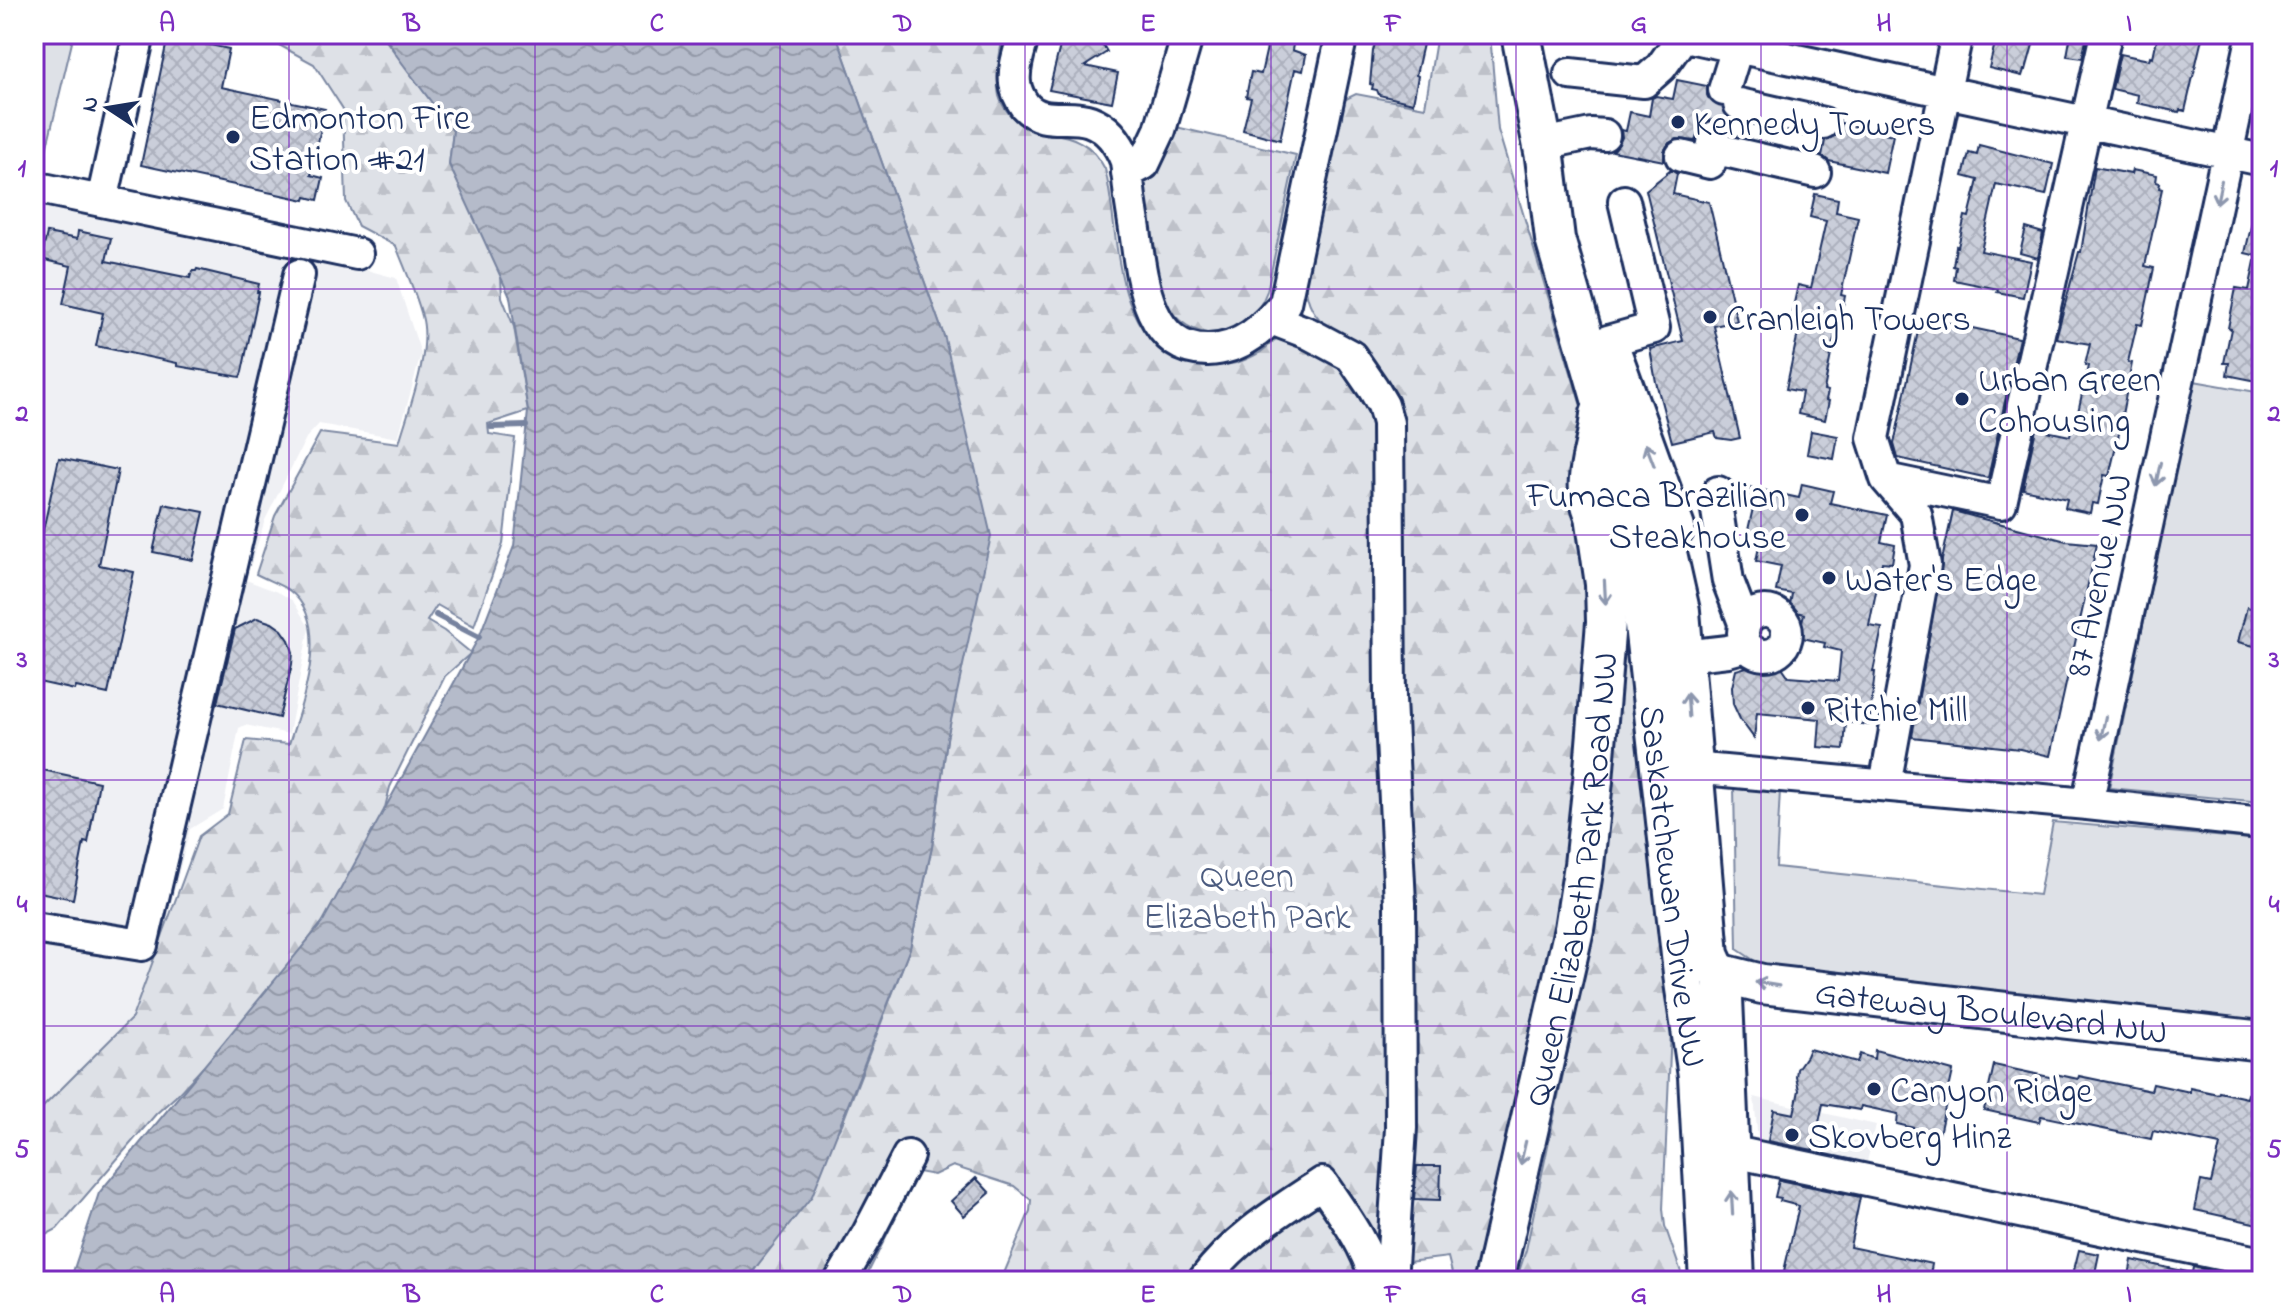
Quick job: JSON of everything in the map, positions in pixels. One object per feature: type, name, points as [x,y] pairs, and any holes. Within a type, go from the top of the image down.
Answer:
[{"type":"main road","name":"Saskatchewan Drive NW","points":[[1521,34],[1544,151],[1555,239],[1628,492],[1684,982],[1698,1076],[1709,1281]]},
{"type":"main road","name":"Saskatchewan Drive NW","points":[[1544,151],[1574,228],[1608,341],[1681,546],[1680,611],[1709,955],[1722,974],[1735,1281]]},
{"type":"main road","name":"Queen Elizabeth Park Road NW","points":[[1494,1281],[1574,929],[1584,865],[1606,622],[1605,584],[1595,515],[1587,494],[1598,438],[1600,395]]},
{"type":"main road","name":"Saskatchewan Drive NW","points":[[1628,492],[1637,495],[1653,511],[1667,553],[1680,611]]},
{"type":"main road","points":[[1595,515],[1606,497],[1628,492]]},
{"type":"main road","points":[[1698,1076],[1705,1022],[1722,974]]},
{"type":"main road","name":"Gateway Boulevard NW","points":[[1722,974],[1762,984],[2262,1041]]},
{"type":"street","points":[[102,201],[139,34]]},
{"type":"street","points":[[1024,34],[1015,81],[1022,102],[1040,116],[1090,121],[1113,136],[1126,161],[1141,275],[1150,307],[1164,330],[1188,346],[1203,350],[1236,346],[1249,339],[1278,311],[1342,34]]},
{"type":"street","points":[[1127,173],[1144,164],[1160,130],[1188,34]]},
{"type":"street","points":[[1885,785],[1925,565],[1916,514],[1886,479],[1873,438],[1957,34]]},
{"type":"street","points":[[1886,479],[2001,503],[2106,34]]},
{"type":"street","name":"87 Avenue NW","points":[[2087,804],[2253,34]]},
{"type":"street","points":[[1570,74],[1644,82],[1661,67],[1679,35],[1737,48],[1790,47],[1945,92],[2262,160]]},
{"type":"street","points":[[1737,48],[1732,97],[1823,123]]},
{"type":"street","points":[[1544,151],[1591,134],[1604,135]]},
{"type":"street","points":[[1681,156],[1710,163],[1714,139],[1815,172]]},
{"type":"street","points":[[34,187],[357,254]]},
{"type":"street","points":[[1608,341],[1654,328],[1624,201]]},
{"type":"street","points":[[34,928],[142,945],[299,275]]},
{"type":"street","points":[[1278,311],[1308,333],[1351,356],[1378,396],[1388,423],[1390,699],[1400,903],[1401,1096],[1391,1281]]},
{"type":"street","points":[[1684,656],[1728,651],[1745,634],[1728,581],[1716,504],[1718,492]]},
{"type":"street","points":[[1692,768],[2262,823]]},
{"type":"street","points":[[1729,1151],[2262,1263]]},
{"type":"street","points":[[840,1281],[908,1156]]},
{"type":"street","points":[[1203,1281],[1246,1235],[1322,1183],[1357,1235],[1372,1265],[1376,1281]]},
{"type":"shaded area","points":[[34,196],[304,253],[396,278],[421,354],[398,438],[319,424],[306,438],[265,520],[246,580],[293,601],[309,627],[289,734],[245,725],[239,728],[223,809],[190,829],[145,1005],[34,1115]]},
{"type":"shaded area","points":[[1754,1097],[1876,1125],[1865,1170],[1759,1151]]},
{"type":"green space","points":[[34,34],[74,34],[42,167],[34,166]]},
{"type":"green space","points":[[259,34],[381,34],[453,131],[449,165],[487,240],[501,276],[502,297],[514,327],[528,411],[488,424],[489,434],[515,438],[503,544],[474,626],[437,605],[427,621],[471,653],[445,676],[390,787],[381,824],[338,903],[225,1044],[156,1114],[57,1229],[34,1241],[34,1119],[132,1018],[199,836],[228,814],[246,740],[289,744],[306,686],[312,643],[303,605],[290,591],[256,574],[275,516],[320,433],[399,443],[422,362],[422,316],[396,246],[358,226],[346,201],[343,109],[314,64]]},
{"type":"green space","name":"Queen Elizabeth Park","points":[[836,34],[1003,34],[998,88],[1008,112],[1030,129],[1062,135],[1084,144],[1095,153],[1105,169],[1121,274],[1139,323],[1155,343],[1176,357],[1198,364],[1228,365],[1259,353],[1283,336],[1326,326],[1310,303],[1305,275],[1340,102],[1356,94],[1425,107],[1437,34],[1490,34],[1498,130],[1584,416],[1592,613],[1561,950],[1482,1281],[1454,1281],[1448,1257],[1392,1264],[1391,1281],[1003,1281],[1030,1211],[1031,1200],[1014,1186],[953,1166],[934,1175],[918,1172],[864,1281],[748,1281],[842,1124],[910,948],[932,847],[947,739],[945,339]]},
{"type":"green space","points":[[1159,123],[1296,155],[1267,291],[1258,309],[1246,322],[1232,330],[1217,334],[1187,326],[1173,314],[1162,298],[1142,184]]},
{"type":"green space","points":[[2194,381],[2262,393],[2262,802],[2109,788]]},
{"type":"green space","points":[[1624,606],[1672,1008],[1663,1209],[1665,1226],[1684,1281],[1516,1281],[1526,1250],[1574,1022],[1595,898]]},
{"type":"green space","points":[[1734,786],[1780,790],[1776,867],[2039,895],[2053,822],[2262,840],[2262,1028],[1767,969],[1737,949]]},
{"type":"water","points":[[384,34],[836,34],[945,339],[991,536],[947,739],[932,847],[910,948],[812,1196],[748,1281],[70,1281],[99,1193],[322,923],[479,637],[514,546],[528,411],[510,297],[449,164],[453,131]]},
{"type":"building","points":[[1063,34],[1104,34],[1102,43],[1107,52],[1085,66],[1118,73],[1112,102],[1049,90]]},
{"type":"building","points":[[1270,34],[1295,34],[1292,50],[1306,55],[1303,71],[1295,69],[1280,140],[1243,130],[1251,98],[1246,97],[1251,72],[1261,74]]},
{"type":"building","points":[[1380,34],[1420,34],[1418,44],[1423,44],[1413,103],[1379,95],[1377,90],[1372,89],[1373,51]]},
{"type":"building","points":[[2002,34],[2036,34],[2022,76],[1989,68],[1995,43],[1999,44]]},
{"type":"building","points":[[2071,34],[2087,36],[2082,58],[2067,56]]},
{"type":"building","points":[[2158,34],[2203,34],[2185,111],[2137,103],[2138,95],[2112,89],[2120,54],[2149,60],[2150,56],[2153,57]]},
{"type":"building","name":"Edmonton Fire Station #21","points":[[168,36],[229,49],[221,87],[325,109],[311,175],[323,178],[318,200],[306,197],[305,200],[141,165]]},
{"type":"building","name":"Kennedy Towers","points":[[1677,80],[1707,86],[1710,102],[1722,107],[1730,119],[1728,127],[1717,119],[1707,121],[1700,126],[1695,141],[1677,139],[1669,143],[1664,151],[1664,161],[1613,151],[1622,137],[1621,130],[1626,131],[1630,112],[1649,116],[1652,98],[1673,99]]},
{"type":"building","points":[[1841,123],[1893,135],[1885,173],[1829,161],[1822,156],[1825,140],[1837,135]]},
{"type":"building","points":[[1979,145],[2053,164],[2046,195],[1996,184],[1981,251],[2031,261],[2023,297],[1954,280],[1956,246],[1965,216],[1969,217],[1978,180],[1963,176],[1969,153],[1977,155]]},
{"type":"building","points":[[2095,167],[2157,175],[2156,182],[2162,189],[2145,266],[2154,268],[2142,325],[2137,324],[2128,362],[2132,363],[2121,425],[2109,476],[2104,475],[2098,504],[2092,503],[2090,513],[2065,508],[2067,499],[2023,489],[2036,429],[2070,436],[2074,416],[2077,417],[2090,344],[2056,338],[2081,252]]},
{"type":"building","name":"Cranleigh Towers","points":[[1671,170],[1677,174],[1673,194],[1709,202],[1737,321],[1714,326],[1740,438],[1717,438],[1715,432],[1672,442],[1656,382],[1650,349],[1683,341],[1646,190]]},
{"type":"building","points":[[1815,194],[1838,199],[1836,212],[1858,217],[1841,295],[1845,296],[1824,390],[1828,391],[1826,400],[1829,401],[1825,420],[1798,414],[1802,392],[1786,389],[1802,314],[1792,312],[1798,285],[1811,288],[1826,221],[1810,217]]},
{"type":"building","points":[[2255,209],[2262,209],[2262,257],[2245,253]]},
{"type":"building","points":[[2026,228],[2043,233],[2038,258],[2020,253]]},
{"type":"building","points":[[78,231],[111,238],[106,261],[190,278],[192,271],[197,269],[259,284],[240,377],[177,366],[177,363],[96,346],[103,313],[63,304],[71,266],[41,259],[47,233],[77,239]]},
{"type":"building","points":[[2255,261],[2262,262],[2262,382],[2227,375],[2229,363],[2224,363],[2236,288],[2249,290]]},
{"type":"building","name":"Urban Green Cohousing","points":[[1921,317],[2019,338],[1988,478],[1898,458],[1894,444]]},
{"type":"building","points":[[1811,431],[1838,436],[1834,459],[1807,454]]},
{"type":"building","points":[[59,458],[118,470],[99,565],[134,572],[108,694],[34,681],[34,571]]},
{"type":"building","name":"Water's Edge","points":[[1802,484],[1833,491],[1830,503],[1887,515],[1881,542],[1895,545],[1892,563],[1882,562],[1869,626],[1882,628],[1873,672],[1869,725],[1846,722],[1844,749],[1818,747],[1820,719],[1757,713],[1754,738],[1733,704],[1732,687],[1736,670],[1754,665],[1782,667],[1789,677],[1838,681],[1841,651],[1824,647],[1825,643],[1798,637],[1804,614],[1789,610],[1792,594],[1776,591],[1781,566],[1756,561],[1760,542],[1746,539],[1753,508],[1740,505],[1744,486],[1799,498]]},
{"type":"building","points":[[164,504],[204,512],[193,560],[153,552]]},
{"type":"building","points":[[1953,511],[2066,541],[2097,544],[2050,756],[2020,749],[1912,737]]},
{"type":"building","points":[[2247,607],[2262,611],[2262,648],[2238,642]]},
{"type":"building","points":[[257,618],[282,630],[293,652],[279,718],[217,703],[235,629]]},
{"type":"building","points":[[38,769],[99,782],[88,843],[84,842],[73,899],[34,891],[34,791]]},
{"type":"building","name":"Canyon Ridge","points":[[1809,1049],[1857,1062],[1860,1054],[1874,1059],[1875,1050],[1953,1071],[1939,1134],[1897,1124],[1898,1114],[1861,1106],[1860,1110],[1823,1104],[1813,1150],[1768,1141],[1774,1110],[1794,1114],[1799,1090],[1797,1069]]},
{"type":"building","points":[[1994,1065],[2054,1078],[2055,1074],[2078,1079],[2079,1076],[2151,1091],[2153,1084],[2190,1092],[2190,1088],[2262,1098],[2262,1181],[2258,1202],[2262,1204],[2258,1224],[2195,1210],[2201,1181],[2211,1183],[2220,1145],[2153,1131],[2151,1139],[2041,1116],[2039,1122],[1984,1110]]},
{"type":"building","points":[[1417,1166],[1441,1166],[1440,1200],[1414,1199]]},
{"type":"building","points":[[976,1178],[990,1193],[964,1216],[951,1201]]},
{"type":"building","points":[[1779,1180],[1860,1197],[1850,1247],[1932,1264],[1929,1281],[1828,1281],[1784,1271],[1799,1206],[1775,1197]]},
{"type":"building","points":[[2079,1250],[2099,1254],[2094,1278],[2073,1274]]},
{"type":"building","points":[[2132,1260],[2192,1273],[2193,1267],[2216,1272],[2214,1281],[2128,1281]]},
{"type":"waterway","points":[[491,427],[526,426]]},
{"type":"waterway","points":[[436,615],[479,637]]},
{"type":"tunnel","points":[[1715,131],[1724,90]]},
{"type":"place","name":"Kennedy Towers","points":[[1678,122]]},
{"type":"place","name":"Edmonton Fire Station #21","points":[[233,137]]},
{"type":"place","name":"Cranleigh Towers","points":[[1710,317]]},
{"type":"place","name":"Urban Green Cohousing","points":[[1962,399]]},
{"type":"place","name":"Fumaca Brazilian Steakhouse","points":[[1802,515]]},
{"type":"place","name":"Water's Edge","points":[[1829,578]]},
{"type":"place","name":"Ritchie Mill","points":[[1808,708]]},
{"type":"place","name":"Canyon Ridge","points":[[1874,1089]]},
{"type":"place","name":"Skovberg Hinz","points":[[1792,1135]]}]
